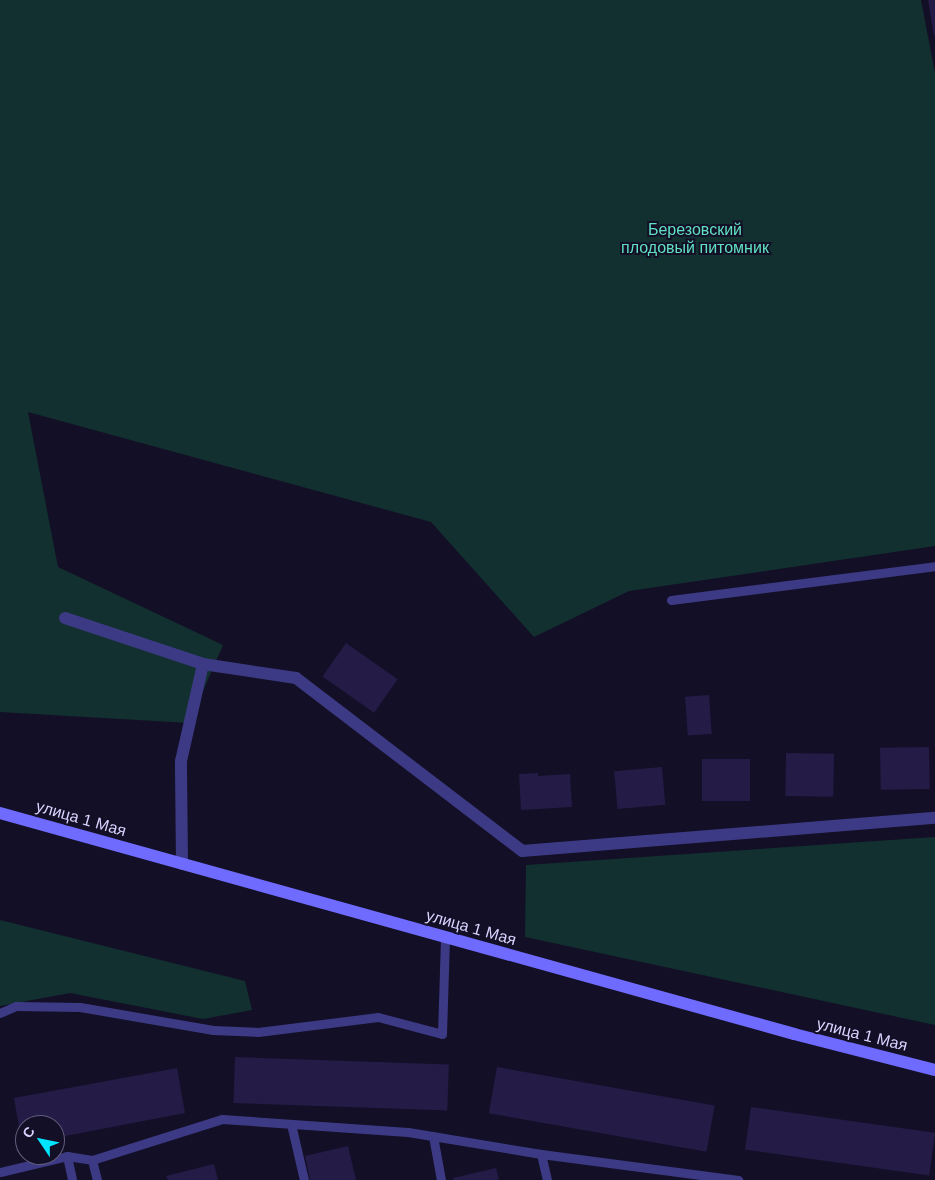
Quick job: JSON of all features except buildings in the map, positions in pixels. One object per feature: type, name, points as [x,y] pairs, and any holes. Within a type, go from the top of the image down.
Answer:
[{"type":"main road","name":"улица 1 Мая","points":[[0,813],[445,937],[935,1070]]},
{"type":"street","points":[[65,618],[203,664],[296,678],[522,851],[935,818]]},
{"type":"street","points":[[182,864],[181,761],[203,664]]},
{"type":"lane","points":[[670,600],[935,566]]},
{"type":"lane","points":[[0,1013],[16,1006],[80,1007],[213,1030],[258,1032],[378,1017],[442,1034],[445,937]]},
{"type":"lane","points":[[0,1172],[67,1156],[92,1160],[222,1119],[433,1136],[541,1154],[738,1180]]},
{"type":"lane","points":[[292,1124],[304,1180]]},
{"type":"lane","points":[[433,1136],[441,1180]]},
{"type":"lane","points":[[541,1154],[547,1180]]},
{"type":"lane","points":[[67,1156],[72,1180]]},
{"type":"lane","points":[[92,1160],[97,1180]]},
{"type":"green space","name":"Березовский плодовый питомник","points":[[0,0],[921,0],[935,73],[935,546],[629,591],[534,637],[431,522],[28,412],[58,567],[223,645],[189,723],[0,712]]},
{"type":"green space","points":[[935,837],[935,1025],[525,937],[526,865]]},
{"type":"green space","points":[[0,920],[245,981],[252,1010],[203,1019],[70,993],[0,1006]]}]
